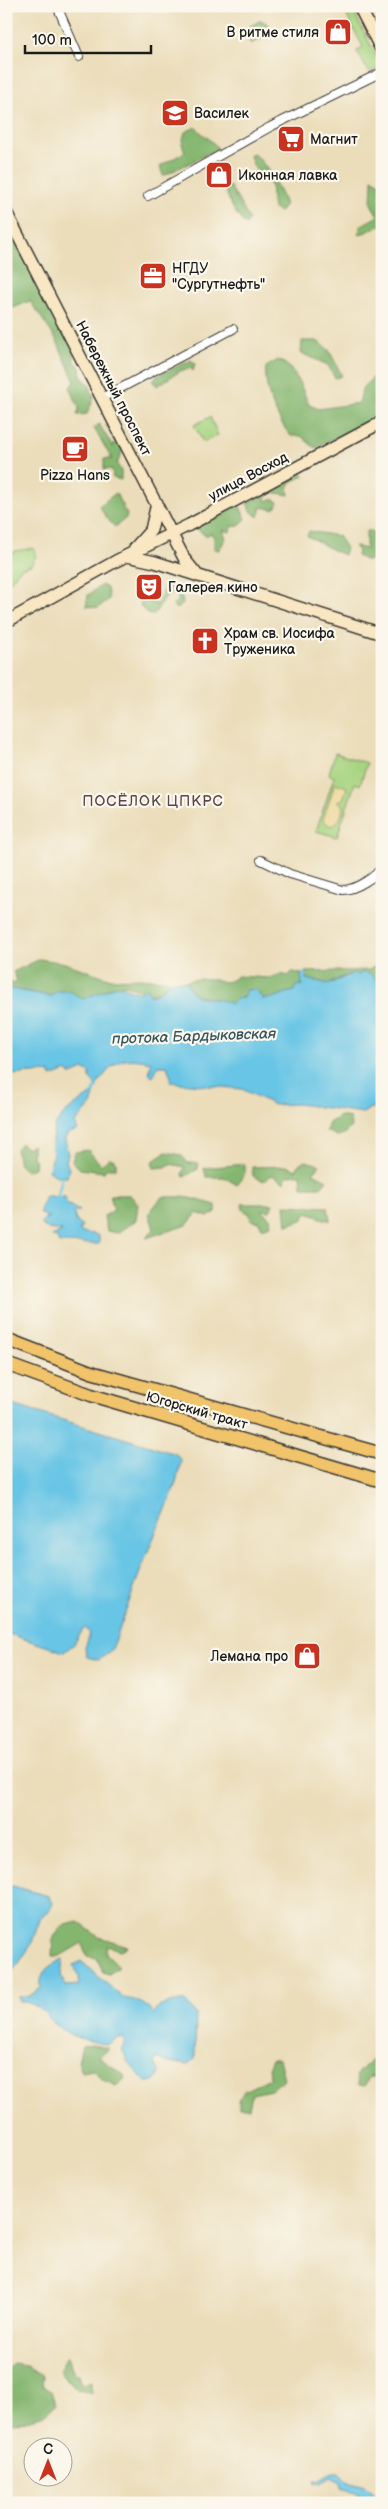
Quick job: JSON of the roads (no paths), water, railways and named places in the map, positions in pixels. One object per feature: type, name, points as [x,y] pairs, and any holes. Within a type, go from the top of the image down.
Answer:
[{"type":"main road","points":[[359,6],[382,51]]},
{"type":"main road","name":"Набережный проспект","points":[[6,212],[157,502],[185,560],[198,576]]},
{"type":"main road","name":"улица Восход","points":[[6,622],[382,422]]},
{"type":"main road","points":[[127,556],[151,530],[157,502]]},
{"type":"main road","points":[[127,556],[155,562],[382,634]]},
{"type":"main road","name":"Югорский тракт","points":[[6,1339],[91,1372],[382,1454]]},
{"type":"main road","name":"Югорский тракт","points":[[6,1364],[91,1396],[382,1481]]},
{"type":"main road","points":[[209,1430],[214,1407]]},
{"type":"street","points":[[57,6],[79,57]]},
{"type":"street","points":[[148,196],[270,127],[382,72]]},
{"type":"street","points":[[102,398],[233,329]]},
{"type":"street","points":[[261,860],[290,874],[343,890],[349,890],[375,874],[382,866]]},
{"type":"water","name":"протока Бардыковская","points":[[307,972],[306,979],[329,984],[354,973],[359,975],[363,972],[370,974],[382,984],[382,1114],[372,1107],[363,1113],[298,1104],[274,1105],[242,1089],[170,1082],[171,1077],[167,1066],[158,1066],[153,1076],[149,1074],[151,1062],[131,1059],[118,1062],[96,1086],[90,1079],[90,1073],[83,1069],[70,1075],[67,1071],[51,1077],[50,1073],[6,1075],[6,988],[51,996],[57,991],[70,991],[83,999],[118,985],[139,993],[146,988],[151,995],[160,992],[171,981],[185,981],[195,995],[222,1000],[231,1004],[236,999],[243,998],[246,990],[255,989],[263,999],[295,991],[296,986],[302,985],[301,973]]},
{"type":"water","points":[[95,1092],[91,1105],[75,1123],[78,1130],[69,1133],[65,1138],[68,1155],[66,1161],[69,1169],[67,1177],[59,1177],[48,1171],[52,1160],[52,1138],[55,1126],[64,1114]]},
{"type":"water","points":[[46,1196],[65,1197],[67,1204],[79,1211],[73,1212],[77,1222],[82,1226],[79,1231],[99,1236],[99,1244],[59,1243],[57,1238],[52,1237],[62,1231],[48,1229],[40,1224],[48,1217],[39,1213]]},
{"type":"water","points":[[6,1403],[176,1454],[181,1460],[172,1495],[143,1563],[112,1650],[99,1660],[87,1657],[85,1648],[90,1633],[84,1628],[74,1644],[64,1652],[6,1633]]},
{"type":"water","points":[[13,1886],[49,1896],[53,1903],[50,1910],[41,1917],[31,1945],[17,1966],[6,1976],[6,1888]]},
{"type":"water","points":[[63,1959],[61,1977],[66,1986],[79,1985],[79,1975],[73,1965],[81,1961],[123,1998],[135,2000],[145,2005],[154,2014],[158,2007],[173,2002],[186,2002],[196,2014],[195,2059],[189,2064],[170,2063],[157,2058],[154,2063],[160,2072],[159,2075],[154,2081],[146,2082],[127,2061],[124,2052],[121,2051],[125,2045],[123,2038],[117,2038],[107,2045],[79,2038],[58,2026],[38,2008],[20,2002],[18,1997],[28,1997],[41,1988],[43,1973],[53,1964]]},
{"type":"water","points":[[332,2473],[339,2473],[344,2478],[366,2487],[375,2495],[379,2503],[363,2503],[358,2493],[342,2487],[341,2482],[331,2477],[321,2484],[315,2483],[314,2480],[318,2481]]},
{"type":"waterway","points":[[92,1096],[97,1085]]},
{"type":"waterway","points":[[57,1198],[63,1175]]},
{"type":"place","name":"В ритме стиля","points":[[338,32]]},
{"type":"place","name":"Василек","points":[[175,113]]},
{"type":"place","name":"Магнит","points":[[291,139]]},
{"type":"place","name":"Иконная лавка","points":[[219,175]]},
{"type":"place","name":"НГДУ \"Сургутнефть\"","points":[[153,276]]},
{"type":"place","name":"Pizza Hans","points":[[75,449]]},
{"type":"place","name":"Галерея кино","points":[[149,587]]},
{"type":"place","name":"Храм св. Иосифа Труженика","points":[[205,641]]},
{"type":"place","name":"Лемана про","points":[[307,1656]]},
{"type":"district","name":"ПОСЁЛОК ЦПКРС","points":[[153,801]]}]
